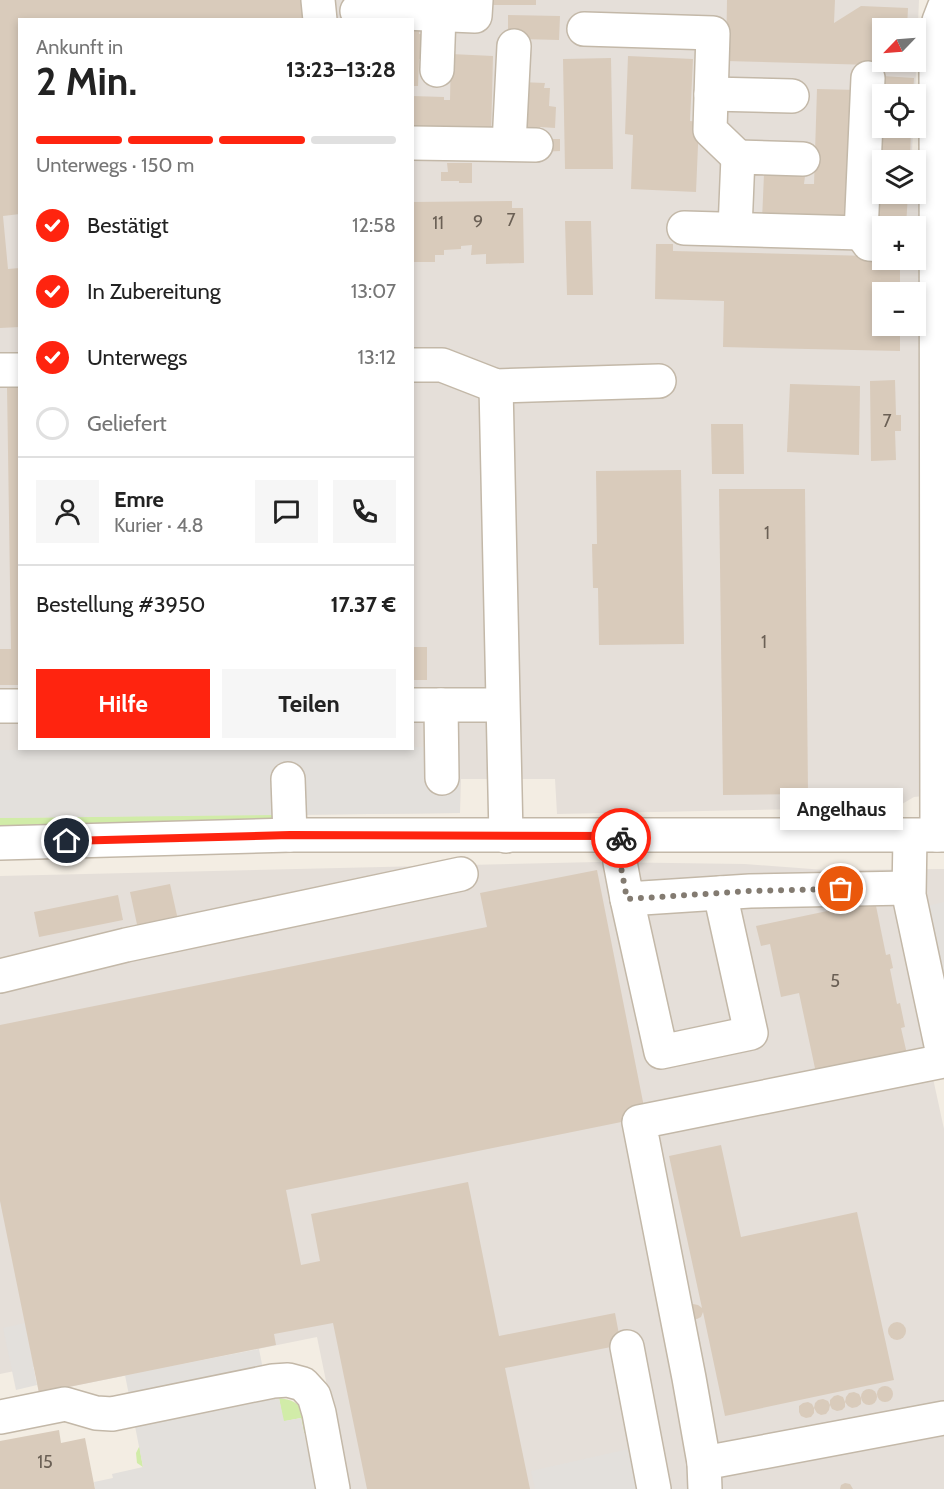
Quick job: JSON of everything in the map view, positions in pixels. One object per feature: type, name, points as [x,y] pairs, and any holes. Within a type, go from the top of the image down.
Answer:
[{"type":"street","points":[[318,0],[320,18]]},
{"type":"street","points":[[357,10],[475,16],[476,0]]},
{"type":"street","points":[[926,240],[940,148],[936,46],[939,21],[944,8]]},
{"type":"street","points":[[437,70],[439,14]]},
{"type":"street","points":[[585,29],[713,33],[710,130],[738,157],[803,159]]},
{"type":"street","points":[[414,143],[523,144],[513,46]]},
{"type":"street","points":[[684,228],[735,229],[871,239],[868,78]]},
{"type":"street","points":[[711,94],[792,96]]},
{"type":"street","points":[[735,229],[738,157]]},
{"type":"street","points":[[926,266],[940,525],[931,836],[908,888],[944,1060],[639,1122],[689,1378],[704,1476],[944,1418]]},
{"type":"street","points":[[414,365],[442,365],[496,386],[659,381]]},
{"type":"street","points":[[0,370],[18,370]]},
{"type":"street","points":[[496,386],[506,836]]},
{"type":"street","points":[[442,778],[427,705],[502,705]]},
{"type":"street","points":[[0,706],[18,706]]},
{"type":"street","points":[[288,779],[290,835]]},
{"type":"street","points":[[0,843],[290,835],[931,836]]},
{"type":"street","points":[[621,836],[620,862],[661,1052],[751,1033],[720,893]]},
{"type":"street","points":[[0,976],[126,945],[461,874]]},
{"type":"street","points":[[627,899],[720,893],[908,888]]},
{"type":"street","points":[[627,1347],[654,1489]]},
{"type":"street","points":[[0,1417],[65,1404],[96,1413],[112,1414],[273,1381],[288,1380],[303,1384],[314,1396],[333,1489]]},
{"type":"shaded area","points":[[0,0],[919,0],[918,18],[872,18],[872,72],[916,72],[915,84],[872,84],[872,138],[913,138],[912,150],[872,150],[872,204],[926,204],[926,156],[944,157],[944,794],[914,797],[897,807],[557,814],[555,779],[461,779],[460,813],[0,818]]},
{"type":"shaded area","points":[[414,747],[460,747],[460,813],[0,818],[0,750],[414,750]]},
{"type":"shaded area","points":[[598,862],[745,864],[825,870],[944,869],[944,1042],[926,1046],[944,1129],[944,1489],[348,1489],[317,1337],[39,1393],[34,1367],[0,1374],[0,876]]},
{"type":"shaded area","points":[[944,902],[944,992],[927,906]]},
{"type":"shaded area","points":[[25,1323],[37,1385],[16,1390],[3,1328]]},
{"type":"shaded area","points":[[259,1349],[269,1400],[279,1398],[284,1421],[301,1418],[316,1489],[95,1489],[94,1482],[113,1478],[112,1474],[143,1467],[125,1375]]},
{"type":"shaded area","points":[[633,1448],[640,1489],[535,1489],[531,1471]]},
{"type":"green space","points":[[279,814],[272,822],[0,833],[0,818]]},
{"type":"green space","points":[[279,1398],[298,1405],[309,1433],[304,1433],[301,1418],[140,1450],[143,1467],[137,1463],[136,1453],[142,1441],[282,1415]]},
{"type":"building","points":[[0,0],[306,0],[307,18],[18,18],[18,214],[3,216],[8,269],[18,268],[18,327],[0,328]]},
{"type":"building","points":[[488,0],[536,0],[536,5],[488,5]]},
{"type":"building","points":[[727,0],[835,0],[834,23],[861,6],[908,8],[908,18],[872,18],[872,65],[726,61]]},
{"type":"building","points":[[508,15],[560,16],[559,40],[521,39],[508,43]]},
{"type":"building","points":[[414,22],[420,22],[419,34],[422,34],[418,86],[414,86]]},
{"type":"building","points":[[451,54],[493,56],[491,136],[414,134],[414,96],[444,97],[444,100],[450,100]]},
{"type":"building","points":[[628,56],[693,59],[690,121],[699,122],[696,192],[631,189],[633,135],[625,134]]},
{"type":"building","points":[[611,58],[613,169],[565,169],[563,59]]},
{"type":"building","points":[[882,76],[914,78],[914,84],[882,84]]},
{"type":"building","points":[[520,82],[545,83],[544,88],[550,88],[549,106],[556,107],[555,128],[540,127],[540,137],[514,132]]},
{"type":"building","points":[[817,89],[858,90],[854,216],[804,215],[803,222],[762,220],[764,174],[805,176],[804,184],[814,184]]},
{"type":"building","points":[[881,138],[911,138],[910,150],[880,150]]},
{"type":"building","points":[[540,139],[560,139],[560,151],[540,152]]},
{"type":"building","points":[[447,163],[472,163],[472,183],[441,181],[441,172],[448,172]]},
{"type":"building","points":[[512,201],[512,208],[523,208],[524,263],[486,264],[486,254],[471,255],[472,245],[461,246],[461,249],[444,250],[444,255],[435,255],[435,262],[414,262],[414,202]]},
{"type":"building","points":[[876,204],[907,204],[907,216],[875,216]]},
{"type":"building","points":[[565,221],[591,221],[593,295],[567,295]]},
{"type":"building","points":[[656,244],[673,244],[673,251],[870,256],[872,270],[900,270],[900,282],[872,282],[872,336],[900,336],[900,351],[723,347],[724,301],[655,299]]},
{"type":"building","points":[[895,380],[896,415],[901,415],[901,431],[895,431],[896,460],[871,461],[870,381]]},
{"type":"building","points":[[790,384],[860,386],[859,455],[787,452]]},
{"type":"building","points":[[7,386],[18,386],[18,685],[0,685],[0,649],[11,649]]},
{"type":"building","points":[[711,424],[743,424],[744,474],[712,474]]},
{"type":"building","points":[[681,470],[684,644],[599,645],[598,588],[593,588],[592,544],[597,544],[596,471]]},
{"type":"building","points":[[719,489],[805,489],[808,794],[723,795]]},
{"type":"building","points":[[414,647],[427,647],[427,680],[414,680]]},
{"type":"building","points":[[597,870],[646,1117],[286,1190],[301,1265],[320,1261],[311,1214],[468,1182],[499,1336],[615,1313],[621,1345],[505,1368],[530,1489],[367,1489],[333,1323],[274,1334],[276,1345],[39,1393],[0,1201],[0,1025],[487,927],[480,893]]},
{"type":"building","points":[[170,884],[178,920],[138,929],[130,892]]},
{"type":"building","points":[[118,895],[123,920],[39,937],[34,912]]},
{"type":"building","points":[[875,901],[886,955],[890,954],[893,968],[890,969],[897,1004],[900,1003],[905,1027],[901,1028],[907,1054],[816,1073],[799,993],[781,997],[770,944],[761,946],[756,926]]},
{"type":"building","points":[[721,1145],[741,1237],[857,1212],[894,1380],[725,1416],[703,1312],[701,1317],[692,1319],[690,1307],[693,1304],[702,1308],[669,1156]]},
{"type":"building","points":[[897,1322],[905,1327],[906,1331],[901,1339],[897,1340],[889,1335],[888,1331],[893,1323]]},
{"type":"building","points":[[885,1386],[893,1394],[885,1402],[877,1394]]},
{"type":"building","points":[[869,1389],[877,1397],[869,1405],[861,1397]]},
{"type":"building","points":[[849,1393],[859,1394],[861,1398],[861,1404],[857,1407],[852,1408],[845,1402]]},
{"type":"building","points":[[838,1395],[843,1397],[845,1407],[837,1411],[830,1405],[830,1400]]},
{"type":"building","points":[[823,1399],[830,1405],[826,1414],[821,1415],[814,1408],[818,1400]]},
{"type":"building","points":[[808,1402],[814,1408],[811,1417],[801,1416],[799,1412],[799,1406],[803,1403]]},
{"type":"building","points":[[59,1430],[61,1443],[85,1438],[95,1489],[0,1489],[0,1441]]},
{"type":"building","points":[[845,1483],[850,1484],[853,1489],[840,1489]]},
{"type":"way so far","points":[[621,838],[620,862],[627,899],[750,891],[841,889]]},
{"type":"place","name":"Angelhaus","points":[[841,889]]},
{"type":"route","points":[[67,841],[290,835],[621,836],[621,838]]}]
